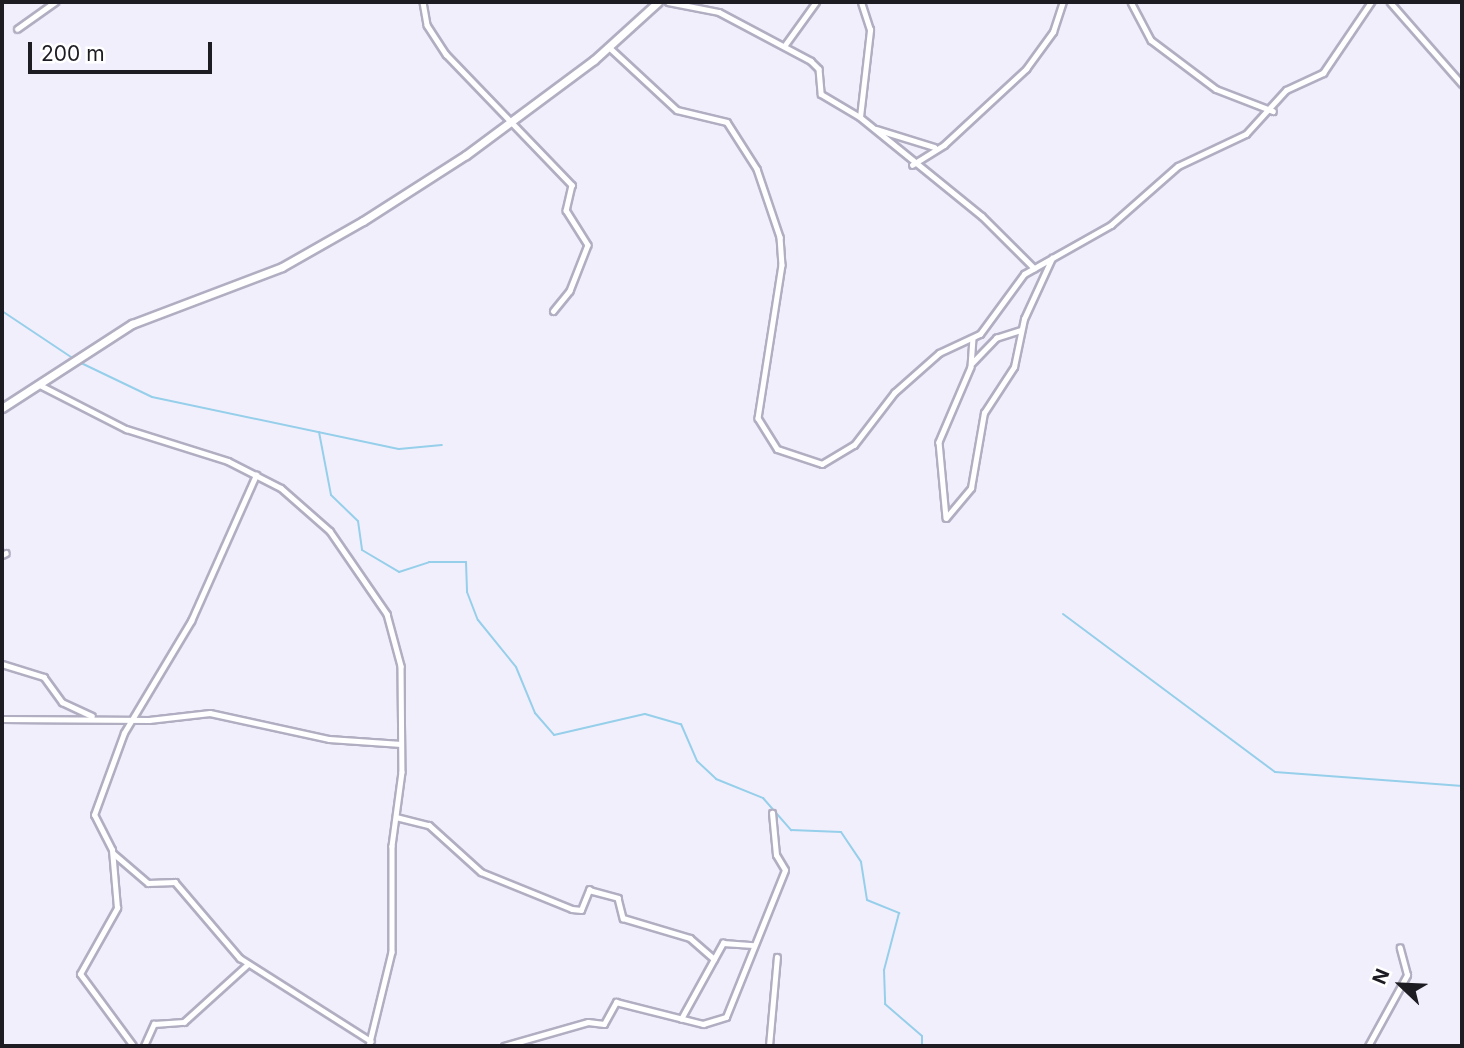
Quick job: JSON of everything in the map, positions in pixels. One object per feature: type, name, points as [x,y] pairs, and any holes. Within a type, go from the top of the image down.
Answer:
[{"type":"street","points":[[17,29],[55,2]]},
{"type":"street","points":[[423,2],[427,25],[441,47],[507,123],[572,185],[566,209],[587,243],[570,291],[554,311]]},
{"type":"street","points":[[2,408],[132,324],[293,261],[466,155],[610,48],[657,2]]},
{"type":"street","points":[[668,2],[719,12],[785,45],[817,66],[821,94],[860,117],[912,165],[982,216],[1034,268]]},
{"type":"street","points":[[785,45],[816,2]]},
{"type":"street","points":[[860,117],[870,30],[861,2]]},
{"type":"street","points":[[912,165],[1026,69],[1053,32],[1063,2]]},
{"type":"street","points":[[1131,2],[1151,40],[1216,89],[1273,111]]},
{"type":"street","points":[[610,48],[677,110],[727,122],[757,169],[780,237],[757,410],[777,449],[810,464],[829,463],[854,445],[916,373],[973,338],[1014,282],[1055,254],[1111,225],[1178,166],[1218,151],[1273,111],[1286,90],[1333,64],[1371,2]]},
{"type":"street","points":[[1390,2],[1462,84]]},
{"type":"street","points":[[875,129],[935,148]]},
{"type":"street","points":[[973,338],[972,363],[939,442],[946,518],[971,488],[984,413],[1014,367],[1022,329],[1055,254]]},
{"type":"street","points":[[972,363],[996,338],[1022,329]]},
{"type":"street","points":[[40,385],[126,429],[256,475],[314,514],[375,590],[401,666],[401,744],[396,817],[393,952],[370,1044],[248,964],[175,882],[148,883],[112,852]]},
{"type":"street","points":[[133,1046],[80,974],[117,910],[112,852],[94,815],[131,720],[191,621],[256,475]]},
{"type":"street","points":[[2,664],[44,677],[62,702],[94,718]]},
{"type":"street","points":[[2,719],[131,720],[210,713],[329,739],[401,744]]},
{"type":"street","points":[[504,1046],[589,1022],[604,1024],[616,1002],[703,1024],[726,1017],[785,870],[776,855],[772,813]]},
{"type":"street","points":[[396,817],[429,825],[481,872],[572,909],[581,910],[589,890],[618,898],[622,918],[690,938],[714,959]]},
{"type":"street","points":[[681,1019],[724,942],[753,945]]},
{"type":"street","points":[[1368,1046],[1407,975],[1400,948]]},
{"type":"street","points":[[769,1046],[777,957]]},
{"type":"street","points":[[144,1046],[154,1024],[184,1022],[248,964]]},
{"type":"waterway","points":[[2,311],[74,359]]},
{"type":"waterway","points":[[79,362],[152,397],[399,449],[442,445]]},
{"type":"waterway","points":[[319,432],[331,495],[358,521],[362,550],[399,572],[429,562],[466,562],[467,592],[478,620],[516,667],[535,713],[554,735],[645,714],[681,724],[697,761],[716,779],[763,798],[791,830],[841,832],[861,862],[867,900],[899,913],[884,970],[885,1004],[922,1036],[922,1046]]},
{"type":"waterway","points":[[1063,614],[1275,772],[1462,786]]}]
